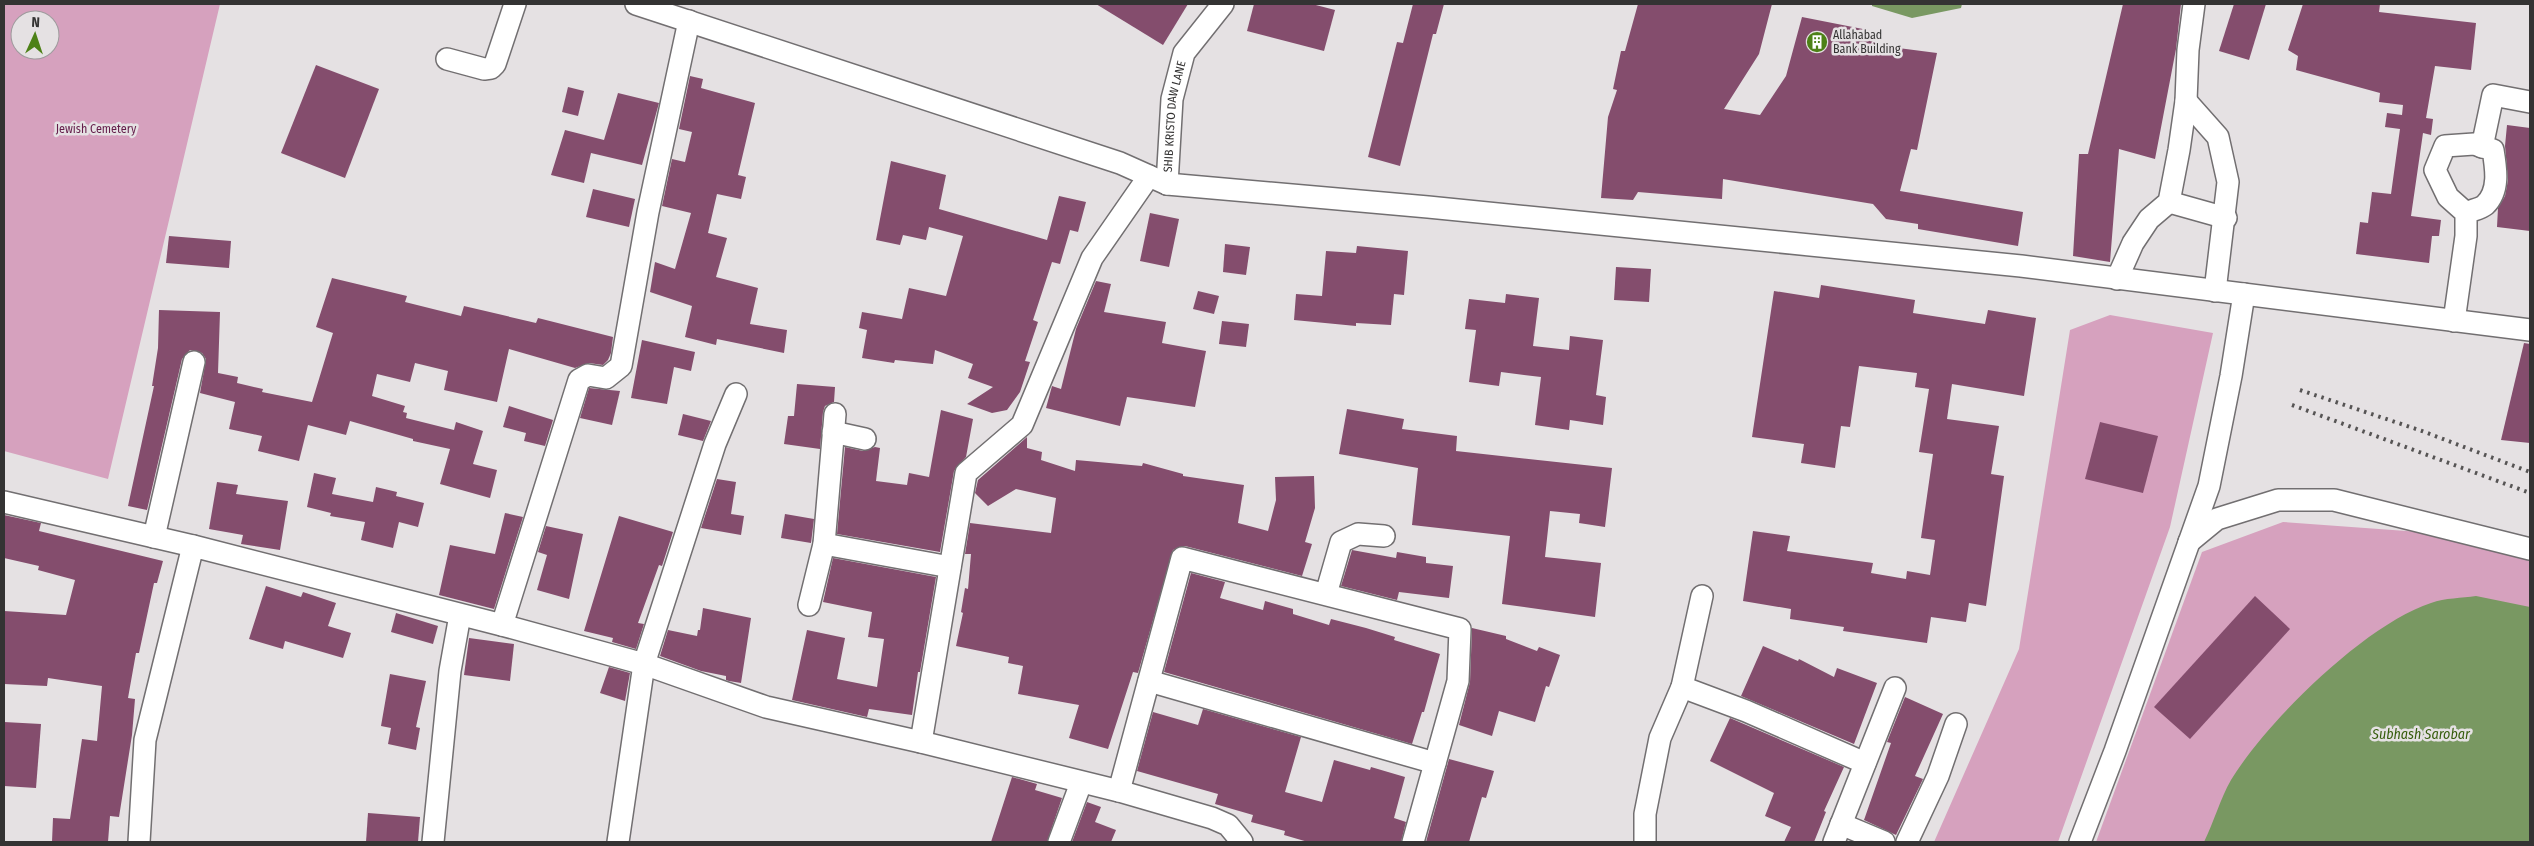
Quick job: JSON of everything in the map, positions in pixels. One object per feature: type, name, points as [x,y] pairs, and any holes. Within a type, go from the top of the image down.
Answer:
[{"type":"street","points":[[447,59],[484,68],[492,68],[515,4]]},
{"type":"street","points":[[636,4],[1120,163],[1158,180],[1988,262],[2530,330]]},
{"type":"street","name":"SHIB KRISTO DAW LANE","points":[[1158,180],[1172,99],[1184,53],[1223,4]]},
{"type":"street","points":[[2117,279],[2133,243],[2149,219],[2168,202],[2180,150],[2186,100],[2188,50],[2194,4]]},
{"type":"street","points":[[502,625],[579,380],[588,375],[606,378],[621,366],[648,212],[689,21]]},
{"type":"street","points":[[2482,147],[2493,95],[2530,102]]},
{"type":"street","points":[[2186,100],[2218,137],[2228,182],[2226,218],[2215,291]]},
{"type":"street","points":[[2474,144],[2493,150],[2496,171],[2494,192],[2484,206],[2466,213],[2448,198],[2435,170],[2446,146],[2474,144]]},
{"type":"street","points":[[921,742],[966,473],[1022,425],[1092,258],[1158,180]]},
{"type":"street","points":[[2168,202],[2226,218]]},
{"type":"street","points":[[2454,321],[2466,236],[2466,213]]},
{"type":"street","points":[[2080,842],[2115,751],[2209,486],[2231,376],[2244,294]]},
{"type":"street","points":[[154,537],[194,362]]},
{"type":"street","points":[[618,842],[644,664],[715,444],[736,394]]},
{"type":"street","points":[[809,605],[824,544],[834,423],[865,439]]},
{"type":"street","points":[[2189,543],[2217,519],[2278,500],[2334,500],[2530,549]]},
{"type":"street","points":[[4,502],[193,546],[502,625],[644,664],[766,707],[921,742],[1118,791],[1212,818],[1228,825],[1242,842]]},
{"type":"street","points":[[1326,594],[1341,542],[1358,534],[1384,536]]},
{"type":"street","points":[[824,544],[950,567]]},
{"type":"street","points":[[139,842],[145,740],[193,546]]},
{"type":"street","points":[[1118,791],[1182,558],[1460,628],[1458,681],[1412,842]]},
{"type":"street","points":[[1645,842],[1645,814],[1660,738],[1682,687],[1702,596]]},
{"type":"street","points":[[433,842],[450,671],[460,615]]},
{"type":"street","points":[[1148,681],[1435,763]]},
{"type":"street","points":[[1682,687],[1746,711],[1865,763]]},
{"type":"street","points":[[1884,842],[1837,833],[1894,688]]},
{"type":"street","points":[[1906,842],[1938,776],[1956,724]]},
{"type":"street","points":[[1059,842],[1081,783]]},
{"type":"green space","name":"Jewish Cemetery","points":[[4,4],[220,4],[108,479],[4,451]]},
{"type":"green space","points":[[2110,315],[2213,333],[2170,527],[2058,842],[1934,842],[2019,649],[2070,330]]},
{"type":"green space","points":[[2283,522],[2530,540],[2530,842],[2096,842],[2202,552]]},
{"type":"water","points":[[1872,4],[1962,4],[1961,8],[1912,18],[1872,6]]},
{"type":"water","name":"Subhash Sarobar","points":[[2476,596],[2530,607],[2530,842],[2204,842],[2227,787],[2247,756],[2268,730],[2320,677],[2377,631],[2405,614],[2436,601]]},
{"type":"building","points":[[1096,4],[1188,4],[1163,45]]},
{"type":"building","points":[[1254,4],[1312,4],[1335,10],[1324,51],[1247,31]]},
{"type":"building","points":[[1413,4],[1444,4],[1436,34],[1433,34],[1400,166],[1368,157],[1397,42],[1403,43]]},
{"type":"building","points":[[1638,4],[1772,4],[1759,54],[1724,109],[1760,115],[1786,76],[1802,17],[1878,32],[1875,45],[1937,53],[1917,150],[1911,149],[1900,191],[2023,212],[2018,246],[1918,229],[1918,224],[1886,219],[1873,204],[1723,179],[1722,199],[1638,192],[1633,200],[1601,198],[1608,117],[1617,90],[1613,89],[1621,51],[1625,51]]},
{"type":"building","points":[[2123,4],[2181,4],[2176,49],[2155,159],[2119,149],[2110,262],[2073,256],[2079,154],[2088,154]]},
{"type":"building","points":[[2234,4],[2266,4],[2249,60],[2219,51]]},
{"type":"building","points":[[2303,4],[2380,4],[2379,12],[2476,23],[2471,70],[2435,66],[2426,118],[2433,119],[2431,135],[2423,133],[2411,216],[2441,220],[2439,236],[2432,236],[2429,263],[2356,254],[2360,222],[2368,223],[2372,192],[2391,194],[2400,129],[2385,127],[2387,113],[2402,115],[2403,105],[2379,102],[2380,93],[2296,70],[2298,56],[2288,50]]},
{"type":"building","points":[[316,65],[379,89],[345,178],[281,153]]},
{"type":"building","points":[[690,76],[703,79],[701,88],[755,103],[738,175],[746,177],[741,199],[717,194],[708,233],[727,238],[716,277],[758,288],[750,324],[787,330],[784,353],[717,339],[716,345],[685,337],[692,306],[650,292],[655,262],[675,269],[691,213],[662,206],[672,159],[685,162],[692,132],[679,129]]},
{"type":"building","points":[[568,87],[584,91],[578,116],[562,112]]},
{"type":"building","points":[[618,93],[659,103],[642,165],[591,153],[584,183],[551,175],[565,130],[604,140]]},
{"type":"building","points":[[2507,125],[2530,128],[2530,231],[2497,227],[2498,208],[2505,196],[2508,180],[2505,146]]},
{"type":"building","points":[[891,161],[946,175],[939,209],[1047,240],[1059,196],[1086,202],[1078,232],[1070,230],[1060,264],[1052,262],[1033,320],[1038,322],[1025,361],[1030,362],[1020,392],[1007,410],[992,413],[967,404],[993,387],[968,378],[973,364],[935,350],[933,364],[895,360],[894,363],[862,358],[867,330],[859,328],[862,312],[902,319],[909,288],[946,296],[963,236],[929,227],[926,240],[903,235],[900,245],[876,240]]},
{"type":"building","points":[[593,189],[635,199],[629,227],[586,217]]},
{"type":"building","points":[[1150,213],[1179,219],[1169,267],[1140,261]]},
{"type":"building","points":[[169,236],[231,241],[229,268],[166,263]]},
{"type":"building","points":[[1225,244],[1250,247],[1246,275],[1223,272]]},
{"type":"building","points":[[1357,246],[1408,251],[1404,295],[1394,294],[1391,325],[1356,323],[1356,326],[1294,320],[1296,294],[1322,296],[1326,251],[1356,253]]},
{"type":"building","points":[[1616,267],[1651,269],[1649,302],[1614,300]]},
{"type":"building","points":[[332,278],[407,296],[405,302],[461,316],[464,306],[536,323],[538,318],[613,337],[611,353],[603,365],[589,363],[575,368],[509,349],[497,402],[444,390],[448,371],[415,363],[410,382],[377,374],[372,396],[405,406],[403,412],[407,413],[406,418],[454,430],[456,422],[483,431],[473,464],[497,470],[490,498],[440,484],[450,449],[413,441],[413,439],[350,421],[346,435],[308,425],[299,461],[258,451],[262,436],[229,429],[235,402],[200,393],[206,359],[202,353],[190,350],[182,359],[147,510],[128,506],[154,386],[152,386],[158,348],[159,310],[220,312],[218,373],[238,377],[237,383],[263,389],[262,392],[312,402],[333,333],[316,327]]},
{"type":"building","points":[[1096,281],[1111,284],[1104,312],[1166,322],[1162,343],[1206,351],[1195,407],[1127,397],[1120,426],[1046,408],[1052,386],[1061,389],[1076,329]]},
{"type":"building","points":[[1821,285],[1915,300],[1913,313],[1985,324],[1988,310],[2036,318],[2024,396],[1952,384],[1947,419],[1999,426],[1991,474],[2004,476],[1986,606],[1969,603],[1966,622],[1931,617],[1927,643],[1843,631],[1844,627],[1790,619],[1791,609],[1743,601],[1753,531],[1790,536],[1787,551],[1873,563],[1871,573],[1906,579],[1907,571],[1930,575],[1935,540],[1921,538],[1933,454],[1919,452],[1929,389],[1915,387],[1917,373],[1859,366],[1850,427],[1841,426],[1835,468],[1801,463],[1804,444],[1752,437],[1774,291],[1819,298]]},
{"type":"building","points":[[1198,291],[1219,296],[1214,314],[1193,309]]},
{"type":"building","points":[[1506,294],[1539,298],[1533,346],[1569,350],[1570,336],[1603,340],[1596,395],[1606,397],[1603,425],[1570,420],[1569,430],[1535,425],[1541,377],[1501,372],[1499,386],[1469,382],[1476,330],[1465,329],[1469,299],[1505,303]]},
{"type":"building","points":[[1222,321],[1249,324],[1246,347],[1219,344]]},
{"type":"building","points":[[642,340],[695,352],[691,371],[674,367],[667,404],[631,398]]},
{"type":"building","points":[[2524,343],[2530,344],[2530,443],[2501,440]]},
{"type":"building","points":[[797,384],[835,387],[834,402],[825,406],[823,412],[820,449],[784,444],[788,416],[794,416]]},
{"type":"building","points":[[589,388],[620,391],[612,425],[580,418]]},
{"type":"building","points":[[509,406],[553,420],[545,446],[524,441],[526,433],[503,427]]},
{"type":"building","points":[[1347,409],[1404,419],[1402,429],[1457,436],[1456,451],[1612,468],[1605,527],[1579,523],[1580,514],[1550,511],[1545,557],[1601,563],[1595,617],[1502,604],[1510,536],[1412,525],[1418,468],[1339,454]]},
{"type":"building","points":[[941,410],[973,419],[966,457],[954,471],[940,552],[837,534],[845,447],[863,451],[875,447],[880,448],[876,481],[907,485],[909,473],[929,477]]},
{"type":"building","points":[[683,414],[711,421],[703,441],[678,435]]},
{"type":"building","points":[[2100,422],[2158,436],[2143,493],[2085,479]]},
{"type":"building","points":[[1027,437],[1027,448],[1042,452],[1041,460],[1075,471],[1076,460],[1142,466],[1143,463],[1183,474],[1183,476],[1244,485],[1238,523],[1268,531],[1276,500],[1275,477],[1314,476],[1315,508],[1305,542],[1312,544],[1302,576],[1185,546],[1173,550],[1138,673],[1133,672],[1108,749],[1069,738],[1079,705],[1018,694],[1023,666],[1008,663],[1009,657],[956,646],[963,613],[961,612],[965,588],[968,589],[971,554],[965,554],[970,523],[1051,533],[1056,498],[1016,489],[988,506],[975,493],[978,480]]},
{"type":"building","points":[[314,473],[336,478],[332,494],[373,502],[376,487],[397,492],[396,496],[424,503],[418,527],[399,522],[393,548],[361,540],[365,522],[330,516],[331,513],[307,507]]},
{"type":"building","points":[[717,479],[736,482],[731,514],[744,516],[741,535],[701,528]]},
{"type":"building","points":[[217,482],[238,485],[236,494],[288,501],[280,550],[241,544],[243,535],[209,529]]},
{"type":"building","points":[[505,513],[523,517],[494,609],[439,595],[450,545],[495,554]]},
{"type":"building","points":[[785,514],[814,519],[811,543],[781,538]]},
{"type":"building","points":[[4,515],[41,523],[39,531],[163,561],[157,583],[154,583],[139,653],[136,653],[128,698],[135,699],[132,735],[119,817],[110,816],[108,842],[52,842],[53,818],[70,819],[82,739],[97,741],[102,686],[48,678],[47,686],[4,684],[4,611],[66,615],[75,580],[38,570],[39,566],[4,558]]},
{"type":"building","points":[[619,516],[673,532],[662,566],[659,565],[638,623],[644,624],[636,649],[612,642],[613,638],[584,631]]},
{"type":"building","points":[[546,526],[583,534],[569,599],[537,590],[547,555],[538,552]]},
{"type":"building","points":[[1352,550],[1396,558],[1397,552],[1426,557],[1426,563],[1453,566],[1449,598],[1399,592],[1397,600],[1341,586]]},
{"type":"building","points":[[833,558],[936,577],[912,715],[869,709],[867,717],[792,700],[807,630],[845,638],[837,679],[877,687],[884,639],[868,637],[872,612],[823,602]]},
{"type":"building","points":[[1191,573],[1225,582],[1220,598],[1263,610],[1265,601],[1293,609],[1293,614],[1329,625],[1331,619],[1366,628],[1395,637],[1394,640],[1440,654],[1424,712],[1422,712],[1412,744],[1164,672]]},
{"type":"building","points":[[266,586],[301,597],[303,592],[336,603],[328,626],[351,633],[343,658],[285,641],[283,649],[249,639]]},
{"type":"building","points":[[2255,596],[2290,629],[2190,739],[2154,707]]},
{"type":"building","points":[[703,608],[751,618],[741,683],[726,680],[726,676],[701,671],[660,656],[668,630],[697,636],[698,630],[700,630]]},
{"type":"building","points":[[396,613],[438,626],[433,644],[391,632]]},
{"type":"building","points":[[1472,628],[1506,636],[1506,639],[1537,651],[1539,647],[1560,655],[1549,687],[1546,686],[1535,722],[1499,711],[1492,736],[1459,725],[1470,682]]},
{"type":"building","points":[[469,638],[514,644],[510,681],[464,675]]},
{"type":"building","points":[[1763,646],[1798,661],[1799,659],[1834,677],[1837,668],[1877,683],[1854,744],[1741,696]]},
{"type":"building","points":[[609,667],[630,673],[625,701],[600,693]]},
{"type":"building","points":[[390,674],[426,681],[416,727],[420,728],[416,750],[388,744],[391,728],[381,726]]},
{"type":"building","points":[[1905,697],[1943,714],[1915,776],[1923,779],[1896,835],[1864,820],[1891,743],[1887,742]]},
{"type":"building","points":[[1203,709],[1301,737],[1285,792],[1322,802],[1334,760],[1370,770],[1371,767],[1405,777],[1394,818],[1406,822],[1401,842],[1308,842],[1284,835],[1285,831],[1251,822],[1253,815],[1215,804],[1218,794],[1137,771],[1153,712],[1198,725]]},
{"type":"building","points":[[1730,718],[1844,767],[1824,811],[1826,812],[1814,842],[1784,842],[1791,827],[1765,816],[1774,793],[1710,761]]},
{"type":"building","points":[[4,722],[41,724],[36,788],[4,786]]},
{"type":"building","points":[[1449,759],[1494,771],[1486,798],[1482,797],[1469,842],[1426,842]]},
{"type":"building","points":[[1012,777],[1037,784],[1035,790],[1062,798],[1047,842],[991,842]]},
{"type":"building","points":[[1087,802],[1101,807],[1095,822],[1116,830],[1111,842],[1072,842]]},
{"type":"building","points":[[368,813],[420,817],[418,842],[366,842]]},
{"type":"railway","points":[[2300,390],[2422,431],[2530,472]]},
{"type":"railway","points":[[2292,405],[2530,493]]},
{"type":"place","name":"Allahabad Bank Building","points":[[1817,42]]}]
